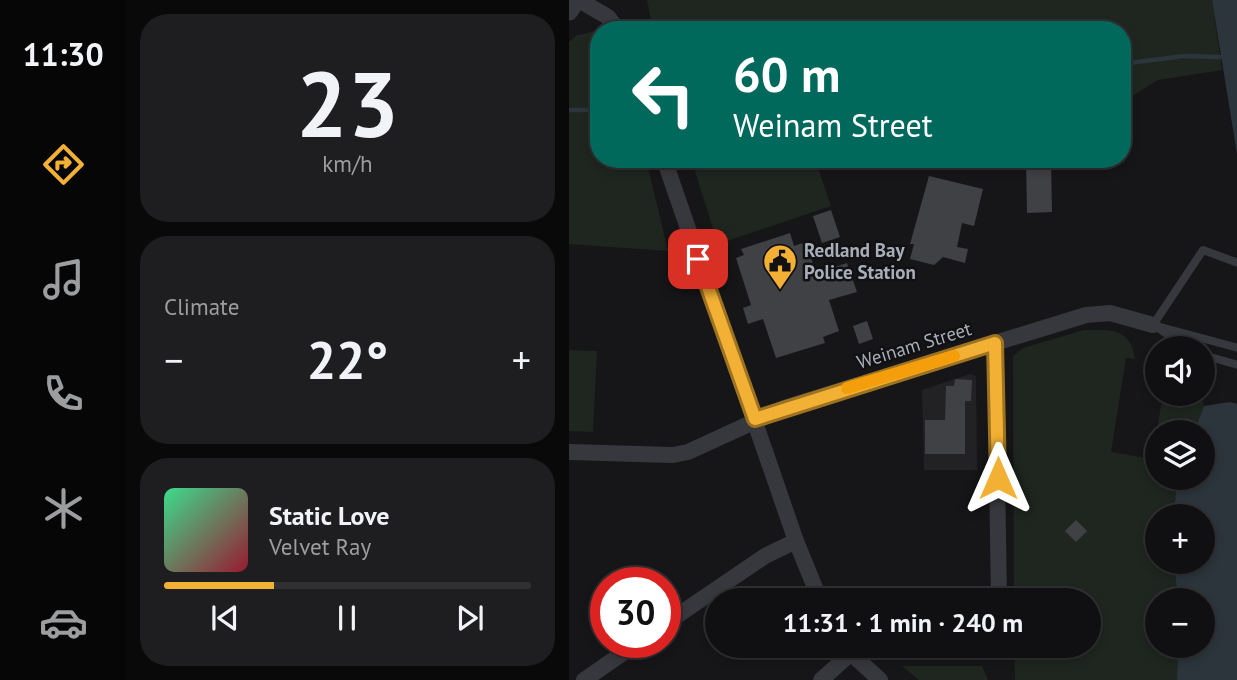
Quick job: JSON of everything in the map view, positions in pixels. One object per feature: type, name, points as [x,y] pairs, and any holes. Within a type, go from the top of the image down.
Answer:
[{"type":"street","points":[[569,11],[577,0],[611,21]]},
{"type":"street","points":[[667,168],[796,541],[815,588]]},
{"type":"street","name":"Weinam Street","points":[[569,452],[673,455],[702,448],[755,419],[995,343],[1098,314],[1110,313],[1153,325]]},
{"type":"street","points":[[995,343],[999,588]]},
{"type":"street","points":[[681,613],[765,556],[796,541]]},
{"type":"street","points":[[584,680],[616,658]]},
{"type":"street","points":[[821,680],[839,658]]},
{"type":"street","points":[[855,658],[880,680]]},
{"type":"lane","points":[[1153,325],[1203,250],[1237,263]]},
{"type":"lane","points":[[1153,325],[1237,348]]},
{"type":"lane","points":[[1153,325],[1169,336]]},
{"type":"lane","points":[[1215,359],[1237,365]]},
{"type":"shaded area","points":[[647,0],[1212,0],[1222,70],[1158,80],[1131,97],[1131,21],[651,21]]},
{"type":"shaded area","points":[[1212,0],[1237,0],[1237,154]]},
{"type":"shaded area","points":[[590,32],[590,168],[648,168],[668,251],[569,244],[569,42],[577,35]]},
{"type":"shaded area","points":[[694,168],[818,168],[831,206],[718,244]]},
{"type":"shaded area","points":[[1084,330],[1102,330],[1118,332],[1129,341],[1133,349],[1135,359],[1126,358],[1111,452],[1145,458],[1145,490],[1176,490],[1175,504],[1145,504],[1145,574],[1175,574],[1177,588],[1145,588],[1145,658],[1178,658],[1177,680],[1015,680],[1014,658],[1101,658],[1101,588],[1014,588],[1013,356],[1023,348]]},
{"type":"shaded area","points":[[569,350],[597,351],[593,432],[569,431]]},
{"type":"shaded area","points":[[970,374],[976,376],[977,470],[924,470],[922,390]]},
{"type":"shaded area","points":[[1230,402],[1238,404],[1237,680],[1177,680],[1178,658],[1215,658],[1215,588],[1177,588],[1175,574],[1215,574],[1215,504],[1175,504],[1176,490],[1215,490],[1215,420],[1199,420],[1204,406]]},
{"type":"shaded area","points":[[1161,406],[1204,406],[1199,420],[1159,420]]},
{"type":"shaded area","points":[[902,666],[982,666],[988,680],[919,680]]},
{"type":"building","points":[[1026,168],[1051,168],[1052,212],[1027,213]]},
{"type":"building","points":[[929,176],[983,189],[974,226],[962,223],[957,247],[968,249],[965,263],[943,257],[934,265],[910,259],[914,244],[910,244]]},
{"type":"building","points":[[831,210],[840,237],[822,243],[813,216]]},
{"type":"building","name":"Redland Bay Police Station","points":[[790,233],[794,246],[806,242],[816,273],[847,263],[857,292],[829,300],[839,331],[823,337],[825,343],[776,358],[763,319],[748,324],[743,308],[751,305],[736,258],[744,255],[741,249]]},
{"type":"building","points":[[867,321],[873,339],[859,344],[853,326]]},
{"type":"building","points":[[955,379],[972,380],[971,401],[965,401],[965,454],[925,454],[925,420],[945,420],[946,386],[954,386]]},
{"type":"building","points":[[1076,520],[1087,531],[1076,542],[1065,531]]},
{"type":"waterway","points":[[1131,63],[1184,56],[1220,57]]},
{"type":"waterway","points":[[569,110],[590,110]]},
{"type":"slow traffic","points":[[847,388],[954,356]]},
{"type":"place","name":"Redland Bay Police Station","points":[[780,291]]},
{"type":"route","points":[[698,259],[755,419],[995,343],[998,478]]}]
